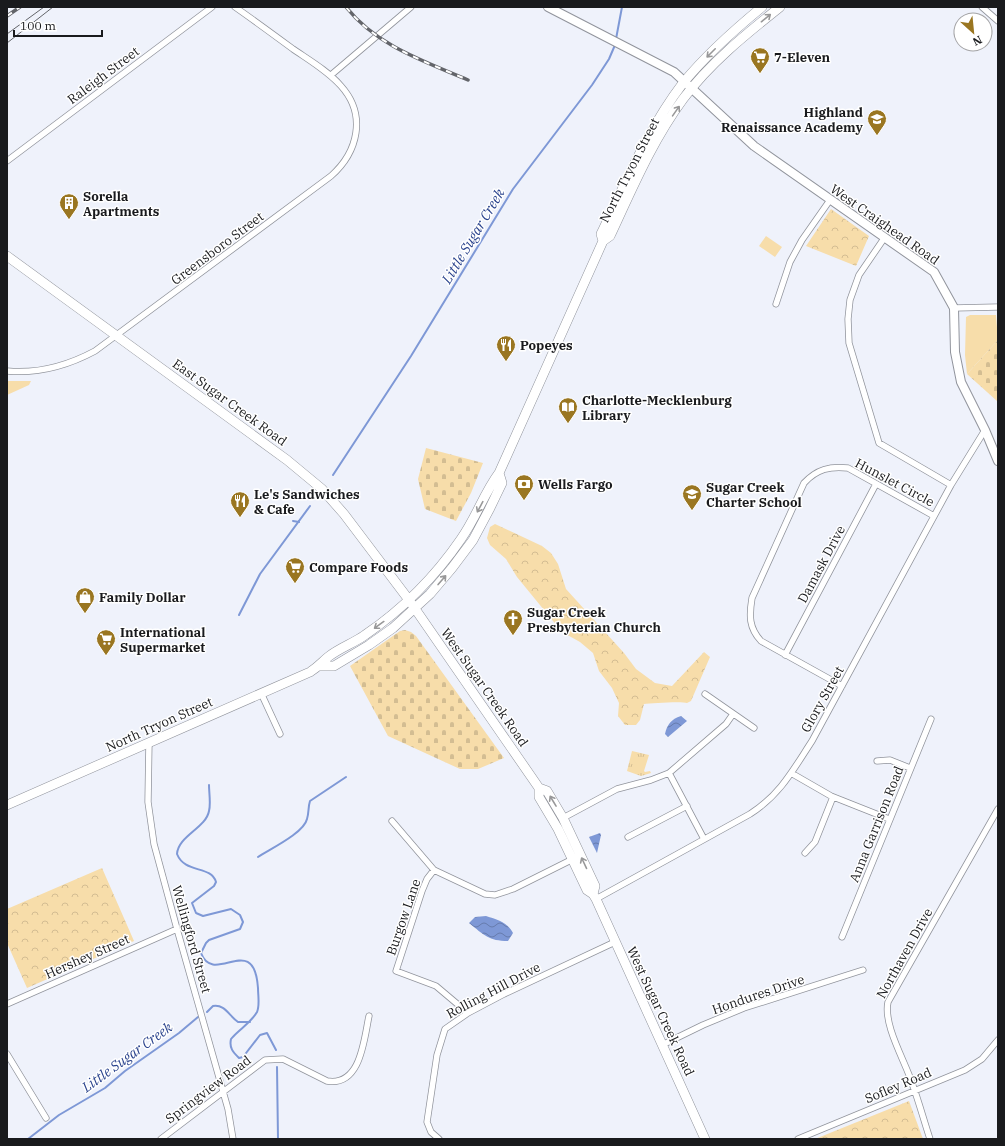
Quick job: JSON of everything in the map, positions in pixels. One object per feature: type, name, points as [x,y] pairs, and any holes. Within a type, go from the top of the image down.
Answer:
[{"type":"main road","name":"North Tryon Street","points":[[603,242],[602,234],[640,152],[662,114],[684,83],[728,37],[762,7]]},
{"type":"main road","name":"North Tryon Street","points":[[7,805],[309,673],[321,666],[328,657],[365,635],[411,604],[444,577],[473,540],[490,510],[502,483],[499,473],[603,242],[610,236],[653,146],[692,89],[730,49],[780,7]]},
{"type":"main road","name":"East Sugar Creek Road","points":[[7,256],[118,335],[287,460],[313,481],[343,512],[411,604]]},
{"type":"main road","name":"West Sugar Creek Road","points":[[411,604],[539,788],[547,791],[563,818],[595,886],[594,897]]},
{"type":"main road","name":"West Sugar Creek Road","points":[[539,788],[539,797],[558,829],[587,890],[594,897],[705,1139]]},
{"type":"street","name":"Raleigh Street","points":[[7,161],[212,7]]},
{"type":"street","points":[[236,7],[330,75],[411,7]]},
{"type":"street","name":"West Craighead Road","points":[[548,7],[674,72],[684,83],[754,146],[934,272],[954,308],[958,370],[961,382],[985,430],[998,462]]},
{"type":"street","points":[[982,7],[998,22]]},
{"type":"street","name":"Greensboro Street","points":[[7,371],[34,372],[69,363],[95,351],[331,176],[345,162],[355,139],[356,119],[350,99],[341,86],[330,75]]},
{"type":"street","points":[[776,304],[790,262],[802,240],[830,200]]},
{"type":"street","points":[[885,237],[859,275],[855,285],[848,319],[849,343],[879,443],[883,447],[951,485]]},
{"type":"street","points":[[954,308],[998,307]]},
{"type":"street","name":"Glory Street","points":[[594,897],[704,839],[764,805],[773,798],[791,773],[842,686],[951,485],[985,430]]},
{"type":"street","name":"Hunslet Circle","points":[[842,686],[761,641],[754,632],[749,612],[752,598],[804,483],[812,475],[823,469],[835,467],[848,468],[934,516]]},
{"type":"street","name":"Damask Drive","points":[[785,655],[876,484]]},
{"type":"street","points":[[261,693],[280,734]]},
{"type":"street","points":[[705,694],[754,728]]},
{"type":"street","points":[[563,818],[617,789],[651,780],[669,773],[726,724],[733,714]]},
{"type":"street","name":"Anna Garrison Road","points":[[842,937],[931,719]]},
{"type":"street","name":"Wellingford Street","points":[[149,742],[148,802],[151,828],[177,929],[228,1109],[233,1139]]},
{"type":"street","points":[[877,761],[890,760],[910,768]]},
{"type":"street","points":[[669,773],[704,839]]},
{"type":"street","points":[[791,773],[833,797],[889,819]]},
{"type":"street","points":[[805,853],[815,842],[833,797]]},
{"type":"street","points":[[628,837],[687,806]]},
{"type":"street","name":"Northaven Drive","points":[[930,1139],[914,1090],[889,1024],[886,1010],[888,1002],[998,809]]},
{"type":"street","points":[[392,821],[434,870],[485,894],[495,895],[513,889],[572,859]]},
{"type":"street","name":"Burgow Lane","points":[[434,870],[427,879],[422,891],[396,971],[436,986],[468,1013]]},
{"type":"street","name":"Hershey Street","points":[[7,1004],[177,929]]},
{"type":"street","name":"Rolling Hill Drive","points":[[439,1139],[431,1132],[427,1122],[437,1055],[445,1029],[468,1013],[538,977],[615,942]]},
{"type":"street","name":"Hondures Drive","points":[[662,1045],[703,1025],[744,1008],[863,970]]},
{"type":"street","name":"Springview Road","points":[[161,1139],[259,1064],[277,1058],[292,1062],[327,1081],[335,1082],[346,1078],[357,1065],[369,1016]]},
{"type":"street","name":"Sofley Road","points":[[798,1139],[974,1065],[982,1059],[998,1040]]},
{"type":"street","points":[[7,1054],[46,1118]]},
{"type":"green space","points":[[831,209],[869,236],[856,266],[806,246]]},
{"type":"green space","points":[[766,236],[782,247],[775,257],[759,246]]},
{"type":"green space","points":[[970,315],[996,315],[998,340],[967,374],[965,355],[966,317]]},
{"type":"green space","points":[[998,340],[998,400],[997,401],[967,374]]},
{"type":"green space","points":[[7,381],[31,381],[29,385],[7,395]]},
{"type":"green space","points":[[426,448],[483,463],[471,493],[456,521],[425,509],[418,479]]},
{"type":"green space","points":[[495,524],[542,546],[551,553],[558,564],[566,589],[624,653],[636,669],[655,683],[672,686],[704,652],[710,657],[691,701],[687,703],[673,702],[644,704],[640,720],[636,725],[625,725],[618,716],[619,703],[612,688],[599,671],[593,653],[580,642],[562,632],[517,577],[506,559],[490,545],[487,538],[490,527]]},
{"type":"green space","points":[[405,630],[416,636],[504,758],[478,769],[460,769],[388,736],[350,666],[400,631]]},
{"type":"green space","points":[[632,751],[649,755],[644,771],[650,771],[651,773],[641,776],[627,771]]},
{"type":"green space","points":[[102,868],[134,941],[27,988],[7,943],[7,909]]},
{"type":"green space","points":[[909,1101],[923,1139],[815,1139]]},
{"type":"water","points":[[681,716],[687,721],[668,737],[665,734],[668,725]]},
{"type":"water","points":[[600,833],[601,835],[597,853],[589,837]]},
{"type":"water","points":[[486,916],[502,922],[511,929],[513,933],[508,941],[501,941],[491,938],[469,923],[475,917]]},
{"type":"waterway","name":"Little Sugar Creek","points":[[616,39],[622,7]]},
{"type":"waterway","name":"Little Sugar Creek","points":[[333,475],[411,356],[513,189],[592,85],[609,59],[615,45]]},
{"type":"waterway","name":"Little Sugar Creek","points":[[239,615],[260,574],[310,506]]},
{"type":"waterway","name":"Little Sugar Creek","points":[[293,521],[299,522]]},
{"type":"waterway","points":[[258,857],[300,830],[307,819],[310,801],[346,777]]},
{"type":"waterway","name":"Little Sugar Creek","points":[[209,785],[210,805],[207,817],[182,842],[177,854],[186,864],[209,873],[216,882],[214,886],[192,903],[196,913],[203,916],[231,909],[240,915],[243,922],[240,929],[209,940],[201,953],[207,962],[215,965],[242,960],[249,963],[255,971],[258,988],[258,1009],[251,1020],[231,1039],[231,1047],[233,1052],[239,1058],[243,1057],[260,1035],[267,1033],[276,1050]]},
{"type":"waterway","name":"Little Sugar Creek","points":[[207,1012],[213,1006],[217,1006],[224,1009],[238,1022],[250,1022]]},
{"type":"waterway","name":"Little Sugar Creek","points":[[28,1139],[59,1115],[105,1088],[125,1071],[179,1033],[198,1017]]},
{"type":"waterway","points":[[277,1067],[278,1139]]},
{"type":"tram line","points":[[7,34],[44,7]]},
{"type":"tram line","points":[[7,43],[53,7]]},
{"type":"railway","points":[[7,16],[20,7]]},
{"type":"railway","points":[[346,7],[358,21],[372,32],[402,51],[468,80]]},
{"type":"place","name":"7-Eleven","points":[[760,74]]},
{"type":"place","name":"Highland Renaissance Academy","points":[[877,136]]},
{"type":"place","name":"Sorella Apartments","points":[[69,220]]},
{"type":"place","name":"Popeyes","points":[[506,362]]},
{"type":"place","name":"Charlotte-Mecklenburg Library","points":[[568,424]]},
{"type":"place","name":"Wells Fargo","points":[[524,501]]},
{"type":"place","name":"Sugar Creek Charter School","points":[[692,511]]},
{"type":"place","name":"Le's Sandwiches & Cafe","points":[[240,518]]},
{"type":"place","name":"Compare Foods","points":[[295,584]]},
{"type":"place","name":"Family Dollar","points":[[85,614]]},
{"type":"place","name":"Sugar Creek Presbyterian Church","points":[[513,636]]},
{"type":"place","name":"International Supermarket","points":[[106,656]]}]
